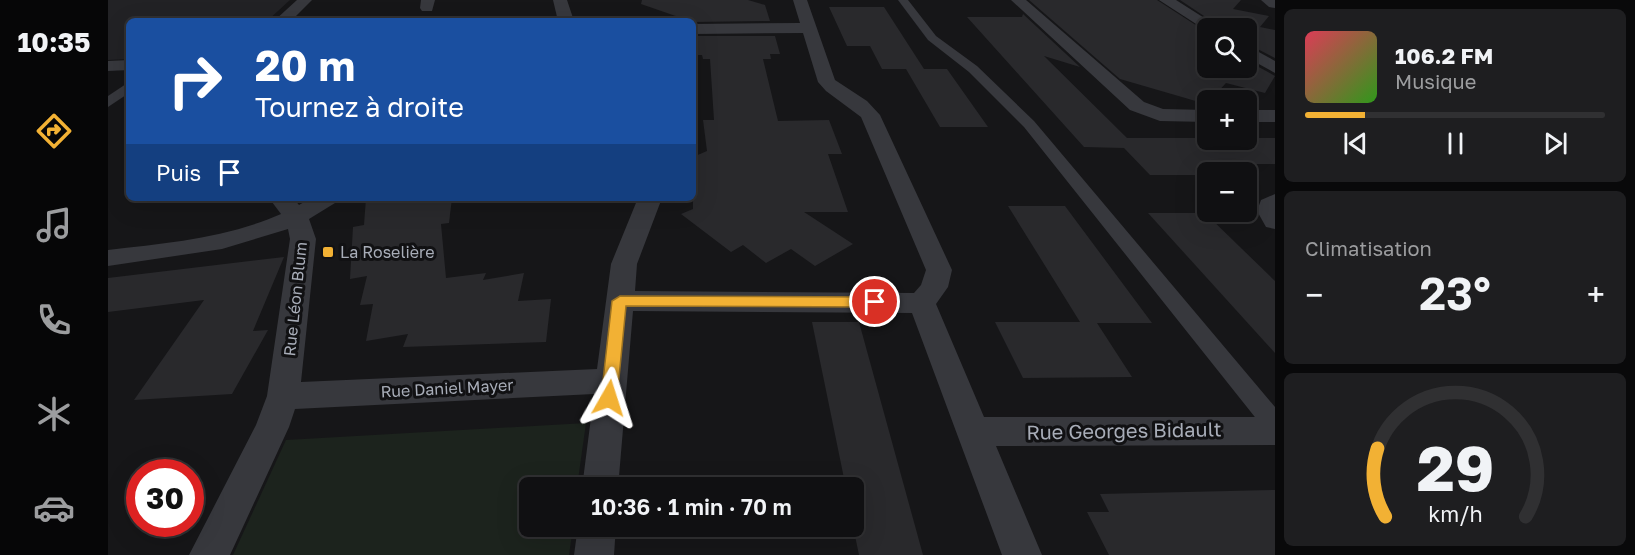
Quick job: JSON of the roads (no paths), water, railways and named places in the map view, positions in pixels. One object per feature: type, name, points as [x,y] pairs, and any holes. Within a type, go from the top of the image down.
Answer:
[{"type":"street","points":[[285,18],[305,0]]},
{"type":"street","points":[[560,0],[565,18]]},
{"type":"street","points":[[800,0],[827,82],[834,90],[865,109],[870,116],[939,270],[934,287],[922,303]]},
{"type":"street","points":[[903,0],[932,38],[973,69],[1029,124],[1275,424]]},
{"type":"street","points":[[1018,0],[1137,106],[1160,115],[1197,116]]},
{"type":"street","points":[[1166,0],[1197,19]]},
{"type":"street","points":[[1269,0],[1275,3]]},
{"type":"street","points":[[696,29],[809,28]]},
{"type":"street","points":[[1257,57],[1275,68]]},
{"type":"street","points":[[108,66],[126,65]]},
{"type":"street","points":[[108,103],[126,88]]},
{"type":"street","points":[[1257,116],[1275,116]]},
{"type":"street","points":[[289,207],[314,201]]},
{"type":"street","points":[[601,477],[624,264],[649,201]]},
{"type":"street","points":[[1275,201],[1269,205],[1269,211],[1275,222]]},
{"type":"street","name":"Rue Léon Blum","points":[[108,258],[228,239],[289,207],[303,239],[283,396],[272,427],[209,555]]},
{"type":"street","points":[[620,301],[922,303]]},
{"type":"street","points":[[922,303],[1022,555]]},
{"type":"street","name":"Rue Daniel Mayer","points":[[283,396],[611,381]]},
{"type":"street","name":"Rue Georges Bidault","points":[[974,432],[1225,430],[1275,432]]},
{"type":"street","points":[[594,555],[596,537]]},
{"type":"place","name":"La Roselière","points":[[328,252]]}]
